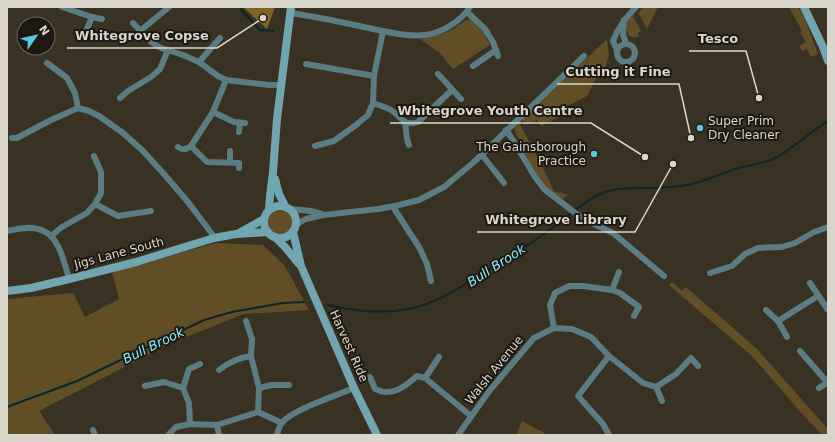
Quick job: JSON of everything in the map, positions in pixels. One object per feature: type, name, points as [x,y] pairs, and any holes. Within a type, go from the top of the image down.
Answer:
[{"type":"street","points":[[62,7],[92,17],[102,18]]},
{"type":"street","points":[[140,31],[169,7]]},
{"type":"street","points":[[618,50],[613,41],[619,27],[636,7]]},
{"type":"street","points":[[804,7],[828,61]]},
{"type":"street","points":[[273,172],[279,194],[288,207],[295,213],[297,218],[297,224],[293,232],[285,238],[275,237],[268,232],[264,224],[264,219],[269,209],[277,119],[290,10],[383,31],[414,36],[426,35],[441,30],[456,21],[468,10],[485,29],[493,42],[497,53],[473,66]]},
{"type":"street","points":[[87,29],[92,17]]},
{"type":"street","points":[[624,20],[622,35],[626,44]]},
{"type":"street","points":[[133,23],[151,42],[161,48],[183,54],[199,62],[226,80],[281,85]]},
{"type":"street","points":[[314,146],[334,141],[368,115],[373,103],[374,76],[383,31]]},
{"type":"street","points":[[199,62],[220,38]]},
{"type":"street","points":[[626,44],[632,45],[635,49],[635,56],[628,62],[622,61],[617,55],[618,50],[622,45],[626,44]]},
{"type":"street","points":[[120,98],[128,90],[152,77],[160,69],[168,50]]},
{"type":"street","points":[[297,224],[306,219],[324,215],[395,206],[419,200],[444,188],[482,154],[584,56]]},
{"type":"street","points":[[47,63],[68,78],[75,93],[78,108]]},
{"type":"street","points":[[306,64],[374,76]]},
{"type":"street","points":[[438,74],[461,99]]},
{"type":"street","points":[[178,147],[180,149],[185,149],[191,146],[213,112],[226,80]]},
{"type":"street","points":[[373,103],[392,111],[405,122],[411,124],[418,122],[452,90]]},
{"type":"street","points":[[12,138],[17,138],[78,108],[90,111],[123,133],[133,142],[188,202],[214,238]]},
{"type":"street","points":[[213,112],[234,122],[242,123],[239,132]]},
{"type":"street","points":[[405,122],[406,139],[409,145]]},
{"type":"street","points":[[506,130],[535,178],[544,189],[583,219],[613,234],[664,276]]},
{"type":"street","points":[[191,146],[207,162],[239,163],[239,168]]},
{"type":"street","points":[[230,151],[230,162]]},
{"type":"street","points":[[482,154],[504,183]]},
{"type":"street","points":[[51,236],[62,227],[87,213],[95,204],[101,193],[101,172],[94,156]]},
{"type":"street","points":[[95,204],[118,216],[151,211]]},
{"type":"street","points":[[269,209],[280,205],[324,215]]},
{"type":"street","points":[[395,206],[395,210],[419,247],[427,264],[431,281]]},
{"type":"street","name":"Jigs Lane South","points":[[236,234],[264,219]]},
{"type":"street","points":[[710,273],[732,266],[745,254],[758,248],[782,248],[795,243],[814,232],[828,227]]},
{"type":"street","points":[[7,231],[24,228],[44,230],[56,242],[69,279]]},
{"type":"street","name":"Jigs Lane South","points":[[7,291],[31,288],[136,262],[214,238],[236,234],[268,232]]},
{"type":"street","name":"Harvest Ride","points":[[293,232],[300,266],[354,388],[377,435]]},
{"type":"street","name":"Harvest Ride","points":[[275,237],[300,266]]},
{"type":"street","points":[[612,290],[619,272]]},
{"type":"street","points":[[810,283],[828,310]]},
{"type":"street","points":[[634,316],[639,307],[620,293],[612,290],[584,286],[569,286],[555,293],[550,305],[554,328],[572,329],[591,337],[609,356],[643,383],[656,387]]},
{"type":"street","points":[[778,321],[818,296]]},
{"type":"street","points":[[766,310],[778,321],[787,337]]},
{"type":"street","points":[[246,321],[252,339],[251,356],[259,388],[258,412]]},
{"type":"street","name":"Walsh Avenue","points":[[458,435],[490,390],[534,338],[554,328]]},
{"type":"street","points":[[800,351],[828,383],[819,388]]},
{"type":"street","points":[[218,370],[230,362],[251,356]]},
{"type":"street","points":[[609,356],[578,396],[603,424],[609,435]]},
{"type":"street","points":[[425,378],[439,357]]},
{"type":"street","points":[[656,387],[676,374],[691,358],[698,366]]},
{"type":"street","points":[[190,424],[189,402],[183,388],[189,369],[200,364]]},
{"type":"street","points":[[370,377],[375,389],[386,392],[399,389],[408,384],[417,376],[425,378],[471,416]]},
{"type":"street","points":[[145,386],[164,382],[183,388]]},
{"type":"street","points":[[259,388],[272,385],[289,385]]},
{"type":"street","points":[[656,387],[662,402]]},
{"type":"street","points":[[277,435],[282,423],[291,415],[354,388]]},
{"type":"street","points":[[168,435],[176,427],[190,424],[217,425],[258,412],[282,423]]},
{"type":"street","points":[[217,425],[218,435]]},
{"type":"shaded area","points":[[243,7],[275,7],[267,29]]},
{"type":"shaded area","points":[[644,7],[658,7],[647,29],[638,13]]},
{"type":"shaded area","points":[[789,7],[798,7],[804,17],[818,54],[811,57],[807,49],[802,51],[799,46],[806,42],[800,33],[802,31]]},
{"type":"shaded area","points":[[633,16],[641,31],[638,33],[639,37],[632,37],[628,35],[627,24]]},
{"type":"shaded area","points":[[470,19],[483,31],[490,45],[453,69],[440,53],[420,39],[447,32],[454,29],[464,21]]},
{"type":"shaded area","points":[[607,39],[609,55],[606,65],[594,82],[587,96],[560,110],[563,115],[541,126],[537,120],[526,125],[522,120]]},
{"type":"shaded area","points":[[519,122],[554,191],[569,195],[562,199],[544,188],[530,164],[514,129]]},
{"type":"shaded area","points":[[280,210],[285,211],[291,217],[291,227],[285,233],[280,234],[275,233],[269,227],[268,222],[269,217],[275,211]]},
{"type":"shaded area","points":[[216,243],[263,245],[285,266],[309,310],[244,314],[173,342],[39,411],[55,435],[7,435],[7,299],[73,293],[85,317],[119,299],[112,272]]},
{"type":"shaded area","points":[[672,282],[682,291],[686,287],[757,349],[828,429],[828,435],[822,435],[752,356],[669,285]]},
{"type":"shaded area","points":[[522,421],[548,435],[516,435]]},
{"type":"waterway","points":[[239,7],[260,30],[273,31]]},
{"type":"waterway","name":"Bull Brook","points":[[328,305],[348,309],[379,312],[399,311],[432,302],[477,277],[533,242],[571,213],[600,194],[625,188],[664,188],[687,185],[739,168],[765,162],[774,159],[785,152],[828,121]]},
{"type":"waterway","name":"Bull Brook","points":[[7,407],[77,381],[204,320],[232,312],[283,303],[304,302]]},
{"type":"place","name":"Whitegrove Copse","points":[[263,18]]},
{"type":"place","name":"Tesco","points":[[759,98]]},
{"type":"place","name":"Super Prim Dry Cleaner","points":[[700,128]]},
{"type":"place","name":"Cutting it Fine","points":[[691,138]]},
{"type":"place","name":"The Gainsborough Practice","points":[[594,154]]},
{"type":"place","name":"Whitegrove Youth Centre","points":[[645,157]]},
{"type":"place","name":"Whitegrove Library","points":[[673,164]]}]
